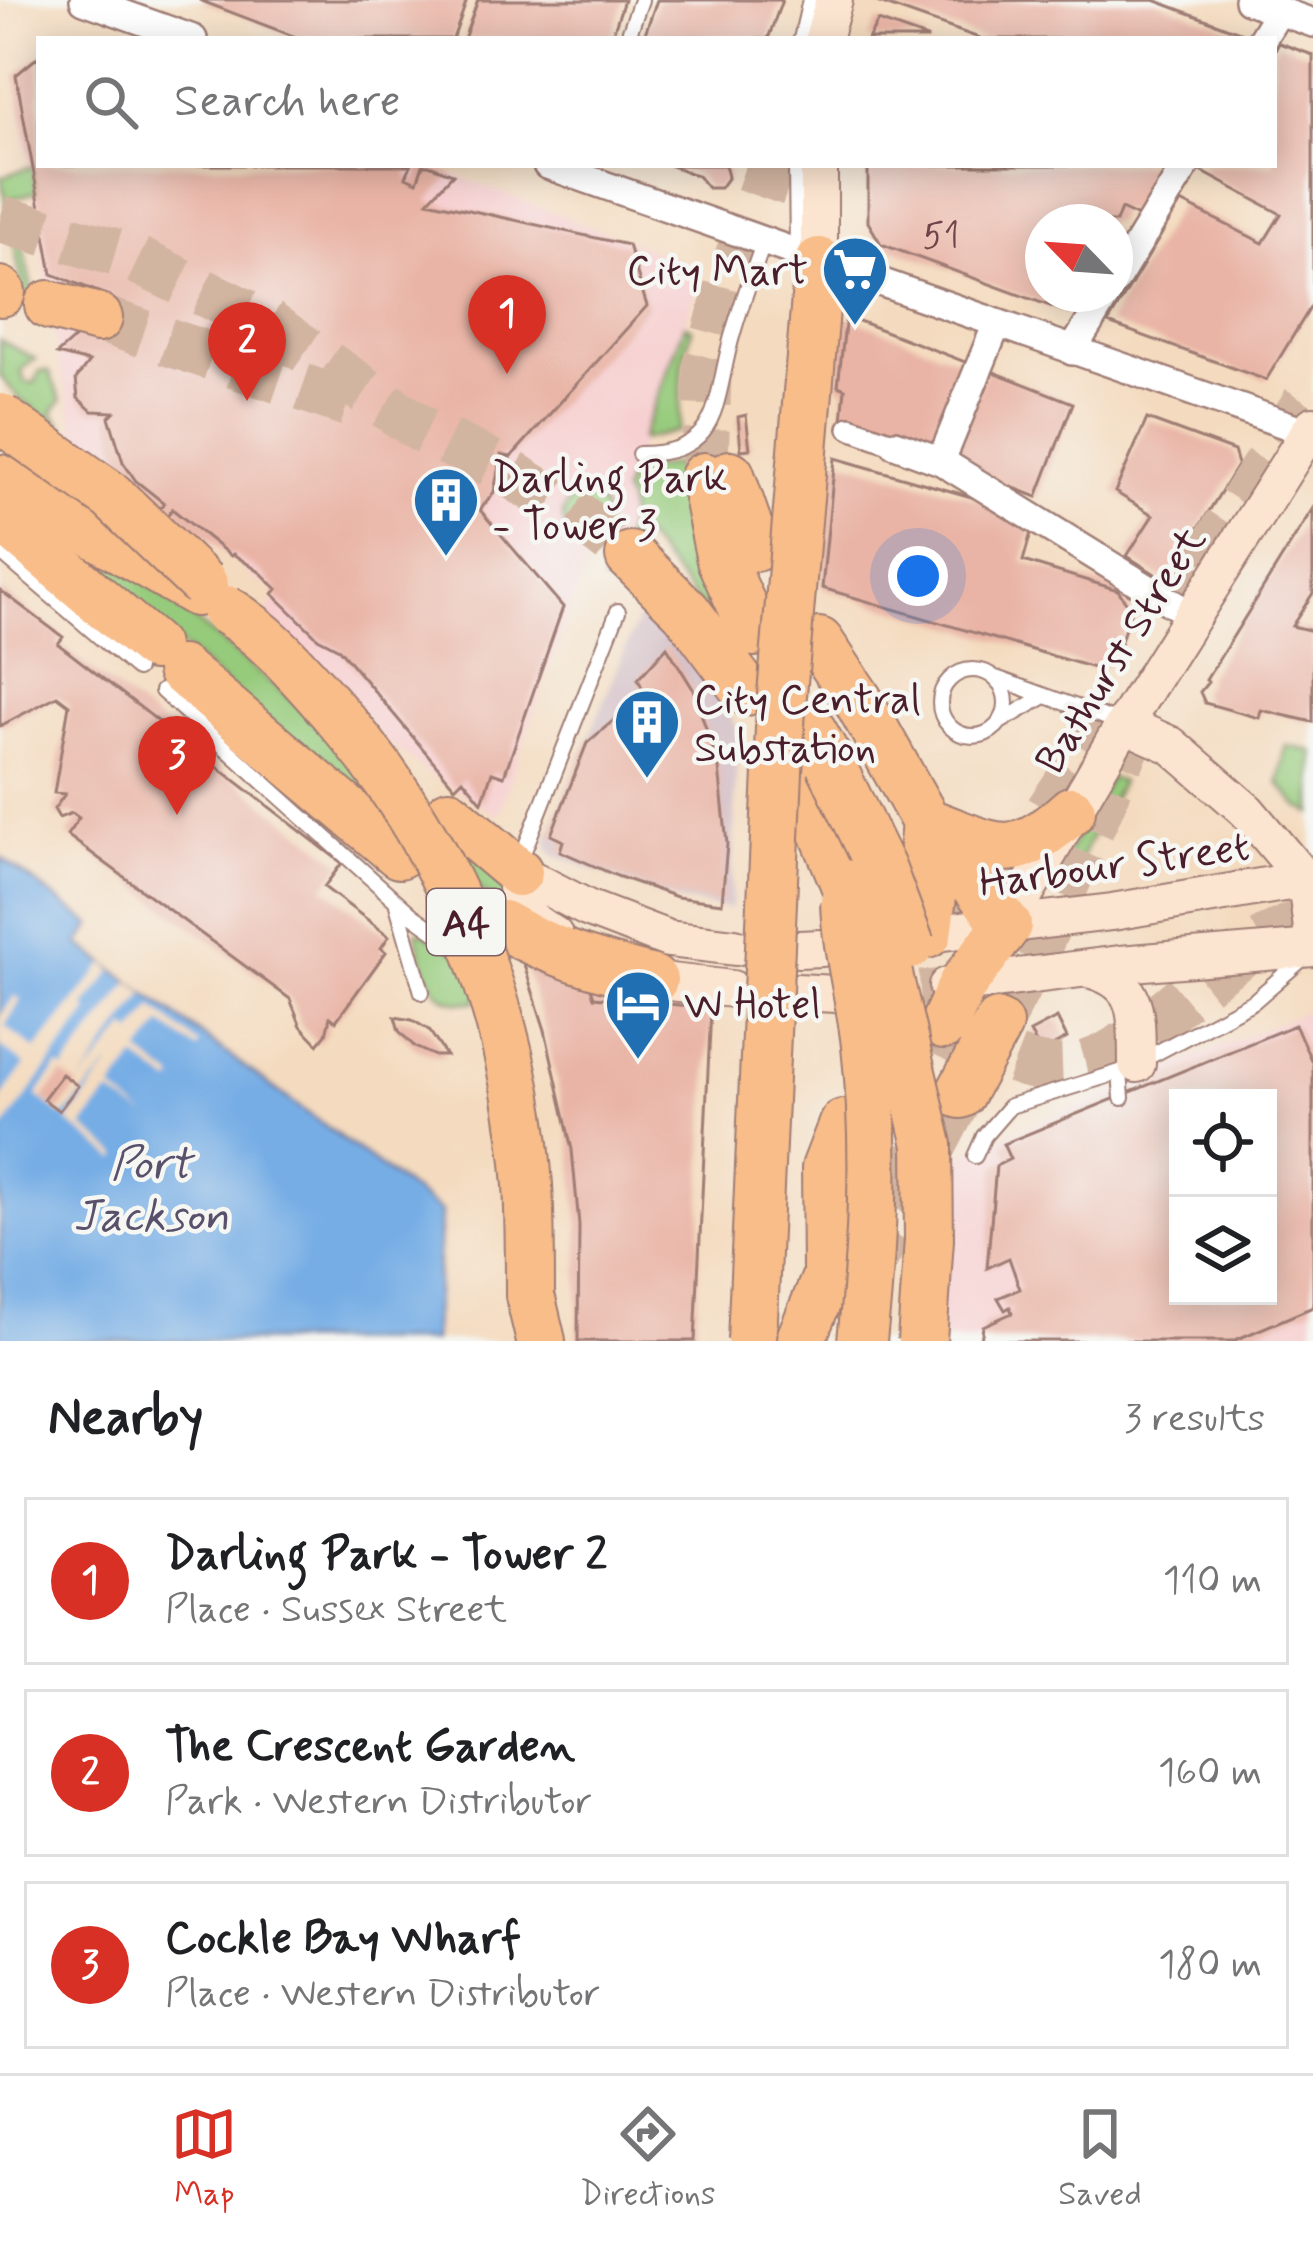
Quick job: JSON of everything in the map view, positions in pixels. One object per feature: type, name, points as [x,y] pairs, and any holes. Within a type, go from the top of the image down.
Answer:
[{"type":"highway","points":[[746,1326],[781,706],[800,498],[804,262]]},
{"type":"highway","points":[[49,305],[98,318]]},
{"type":"highway","name":"A4","points":[[0,418],[111,496],[308,683],[392,783],[425,839],[476,943],[505,1033],[528,1186],[531,1326]]},
{"type":"highway","points":[[717,476],[754,632]]},
{"type":"highway","points":[[0,478],[218,602]]},
{"type":"highway","points":[[0,516],[158,669],[397,877]]},
{"type":"highway","points":[[630,556],[686,610],[746,691]]},
{"type":"highway","points":[[819,642],[858,700],[926,822],[1007,925],[949,999]]},
{"type":"highway","points":[[812,731],[881,868],[919,969],[940,1076],[928,1145],[929,1239],[922,1341]]},
{"type":"highway","points":[[815,809],[845,884],[876,923],[928,1145]]},
{"type":"highway","points":[[926,822],[998,849],[1025,844],[1048,832],[1071,811]]},
{"type":"highway","points":[[449,814],[518,872]]},
{"type":"highway","points":[[926,822],[923,854],[932,896],[927,934]]},
{"type":"highway","points":[[829,1324],[871,1238],[872,1131],[866,1047],[846,937],[845,884]]},
{"type":"highway","points":[[503,925],[640,987]]},
{"type":"highway","points":[[960,1094],[998,1024]]},
{"type":"highway","points":[[829,1324],[826,1168],[843,1124]]},
{"type":"highway","points":[[829,1324],[851,1220]]},
{"type":"main road","points":[[824,36],[834,0]]},
{"type":"main road","points":[[804,262],[819,168]]},
{"type":"main road","name":"Bathurst Street","points":[[1007,925],[1191,615],[1312,430]]},
{"type":"main road","points":[[1124,724],[1163,739],[1220,785],[1310,880],[1313,937]]},
{"type":"main road","points":[[732,989],[640,987],[537,924],[518,904],[514,889],[518,872],[586,908],[668,939],[735,947]]},
{"type":"main road","name":"Harbour Street","points":[[927,934],[1310,880]]},
{"type":"main road","points":[[949,999],[1088,969],[1313,949]]},
{"type":"main road","points":[[1088,969],[1120,980],[1128,988],[1135,1015],[1129,1068]]},
{"type":"main road","points":[[796,992],[837,994]]},
{"type":"street","points":[[83,0],[185,36]]},
{"type":"street","points":[[1248,0],[1313,23]]},
{"type":"street","points":[[1264,36],[1280,11]]},
{"type":"street","points":[[1133,252],[1184,168]]},
{"type":"street","points":[[581,171],[804,262],[1312,430]]},
{"type":"street","points":[[1072,352],[1096,312]]},
{"type":"street","points":[[941,460],[996,326]]},
{"type":"street","points":[[850,428],[941,460],[1191,615]]},
{"type":"lane","points":[[628,36],[641,0]]},
{"type":"lane","points":[[802,36],[810,0]]},
{"type":"lane","points":[[796,168],[804,262]]},
{"type":"lane","points":[[639,454],[680,449],[710,424],[721,400],[731,338],[764,242]]},
{"type":"lane","points":[[0,552],[158,669]]},
{"type":"lane","points":[[518,872],[618,611]]},
{"type":"lane","points":[[1045,696],[981,735],[958,733],[942,716],[940,705],[941,693],[954,676],[974,670],[1124,724]]},
{"type":"lane","points":[[995,679],[1006,700],[1000,722]]},
{"type":"lane","points":[[397,877],[436,932]]},
{"type":"lane","points":[[397,877],[422,992]]},
{"type":"lane","points":[[975,1156],[984,1136],[1010,1106],[1129,1068],[1254,1001],[1313,949]]},
{"type":"lane","points":[[590,975],[640,987]]},
{"type":"lane","points":[[1122,1099],[1129,1068]]},
{"type":"shaded area","points":[[16,75],[36,168],[437,168],[704,270],[641,440],[645,530],[599,594],[607,562],[589,555],[498,816],[387,742],[265,617],[278,592],[265,583],[262,586],[176,511],[78,440],[57,354]]},
{"type":"shaded area","name":"City Central Substation","points":[[645,610],[718,695],[738,730],[731,909],[678,901],[553,855],[548,846]]},
{"type":"shaded area","points":[[1313,1008],[1313,1335],[1300,1341],[918,1341],[951,1159]]},
{"type":"green space","points":[[33,166],[37,192],[13,198],[34,299],[25,300],[1,177]]},
{"type":"green space","points":[[685,325],[692,328],[683,362],[679,431],[641,440]]},
{"type":"green space","points":[[0,340],[35,359],[21,370],[25,382],[35,383],[40,371],[49,371],[61,401],[52,412],[63,427],[23,402],[0,376]]},
{"type":"green space","points":[[636,456],[641,470],[677,464],[687,511],[720,609],[711,618],[643,536],[602,584],[627,528],[623,492]]},
{"type":"green space","points":[[584,496],[599,502],[605,517],[599,532],[584,538],[569,532],[563,517],[569,502]]},
{"type":"green space","points":[[22,503],[147,581],[498,869],[511,907],[455,875],[404,837]]},
{"type":"green space","points":[[1286,746],[1313,751],[1313,814],[1297,805],[1279,783]]},
{"type":"green space","points":[[1110,777],[1121,782],[1072,874],[1059,869]]},
{"type":"green space","points":[[416,932],[492,973],[476,1001],[461,1002],[439,993],[427,972]]},
{"type":"water","name":"Port Jackson","points":[[0,857],[92,925],[79,944],[441,1212],[433,1341],[0,1341]]},
{"type":"pier","points":[[105,963],[113,970],[85,1007],[89,1011],[0,1134],[0,1100],[25,1065],[0,1046],[0,1016],[15,996],[21,1000],[5,1026],[36,1050]]},
{"type":"pier","points":[[130,982],[145,993],[80,1083],[127,1028],[134,1033],[153,1007],[200,1045],[197,1049],[162,1024],[140,1053],[175,1079],[172,1084],[136,1058],[112,1090],[147,1117],[109,1093],[83,1127],[119,1155],[116,1159],[67,1122],[113,1061],[64,1117],[36,1096],[58,1066],[64,1070]]},
{"type":"building","points":[[199,0],[467,0],[454,36],[293,36]]},
{"type":"building","points":[[478,0],[624,0],[612,36],[465,36]]},
{"type":"building","points":[[657,0],[782,0],[769,36],[644,36]]},
{"type":"building","points":[[1154,0],[1250,36],[973,36],[874,1]]},
{"type":"building","points":[[878,21],[921,36],[870,36]]},
{"type":"building","points":[[1279,43],[1313,55],[1313,303],[1266,380],[1108,323],[1115,312],[1133,312],[1133,282],[1181,202],[1263,243],[1281,214],[1201,171],[1203,168],[1277,168]]},
{"type":"building","points":[[36,58],[36,168],[410,168],[406,177],[417,182],[422,168],[437,168],[453,174],[428,201],[628,245],[647,306],[511,457],[501,455],[494,492],[480,510],[563,607],[504,776],[492,772],[482,802],[463,779],[455,787],[339,649],[318,638],[273,594],[277,589],[261,573],[231,556],[172,509],[166,517],[158,511],[164,503],[136,481],[123,462],[109,417],[114,412],[92,411],[78,398],[76,379],[89,362],[57,354],[114,303],[111,297],[52,274],[16,75]]},
{"type":"building","points":[[677,168],[726,168],[728,177],[720,188],[708,188],[698,176]]},
{"type":"building","points":[[868,168],[1173,168],[1141,218],[1133,214],[1133,204],[1025,204],[1025,297],[881,244],[868,222]]},
{"type":"building","points":[[846,316],[968,363],[933,451],[842,421],[845,389],[838,386]]},
{"type":"building","points":[[986,369],[1073,403],[1037,497],[950,463]]},
{"type":"building","points":[[746,415],[750,449],[741,450],[738,417]]},
{"type":"building","points":[[1147,419],[1234,451],[1238,464],[1166,581],[1127,556],[1153,515],[1115,492]]},
{"type":"building","points":[[835,458],[989,502],[1032,529],[1023,561],[1118,590],[1131,610],[1114,662],[1097,669],[822,588]]},
{"type":"building","points":[[1313,508],[1313,593],[1292,626],[1313,631],[1313,722],[1261,710],[1259,718],[1205,703],[1200,692],[1206,680]]},
{"type":"building","points":[[0,590],[63,637],[58,644],[342,863],[324,887],[389,936],[381,948],[386,952],[336,1021],[330,1017],[318,1044],[301,1026],[290,999],[67,835],[79,818],[72,813],[59,818],[54,809],[65,794],[54,793],[69,705],[57,696],[0,726]]},
{"type":"building","name":"City Central Substation","points":[[667,647],[693,689],[719,768],[727,844],[722,903],[677,897],[617,876],[560,851],[563,841],[551,835],[587,743],[645,694],[638,679]]},
{"type":"building","points":[[576,947],[594,997],[711,1008],[695,1341],[578,1341],[579,1225],[572,1150],[545,1030],[519,949]]},
{"type":"building","points":[[395,1017],[429,1030],[446,1056],[415,1047],[399,1031]]},
{"type":"building","points":[[1057,1018],[1067,1038],[1041,1052],[1030,1032]]},
{"type":"building","points":[[1295,1025],[1313,1064],[1313,1307],[1233,1341],[981,1341],[983,1326],[1012,1313],[998,1298],[1020,1289],[1009,1258],[987,1268],[996,1166],[1010,1159],[1003,1144]]},
{"type":"building","points":[[62,1074],[78,1086],[59,1111],[43,1099]]},
{"type":"tunnel","points":[[704,477],[708,363],[733,272],[770,168]]},
{"type":"tunnel","points":[[0,219],[128,256],[265,322],[421,429],[503,469],[578,516],[630,556]]},
{"type":"tunnel","points":[[98,318],[360,407]]},
{"type":"tunnel","points":[[1207,566],[1313,391]]},
{"type":"tunnel","points":[[1178,610],[1221,536]]},
{"type":"tunnel","points":[[968,931],[1107,725]]},
{"type":"tunnel","points":[[998,1024],[1035,953],[1132,734]]},
{"type":"tunnel","points":[[962,1014],[984,1042],[1017,1061],[1054,1068],[1090,1063],[1123,1046],[1239,956],[1313,918]]},
{"type":"tunnel","points":[[866,992],[941,987]]},
{"type":"tunnel","points":[[869,1183],[944,1025]]},
{"type":"tunnel","points":[[866,1274],[960,1094]]},
{"type":"place","name":"City Mart","points":[[855,328]]},
{"type":"place","name":"Darling Park - Tower 2","points":[[507,374]]},
{"type":"place","name":"The Crescent Garden","points":[[247,401]]},
{"type":"place","name":"Darling Park - Tower 3","points":[[446,559]]},
{"type":"place","name":"City Central Substation","points":[[647,781]]},
{"type":"place","name":"Cockle Bay Wharf","points":[[177,815]]},
{"type":"place","name":"W Hotel","points":[[638,1062]]}]
